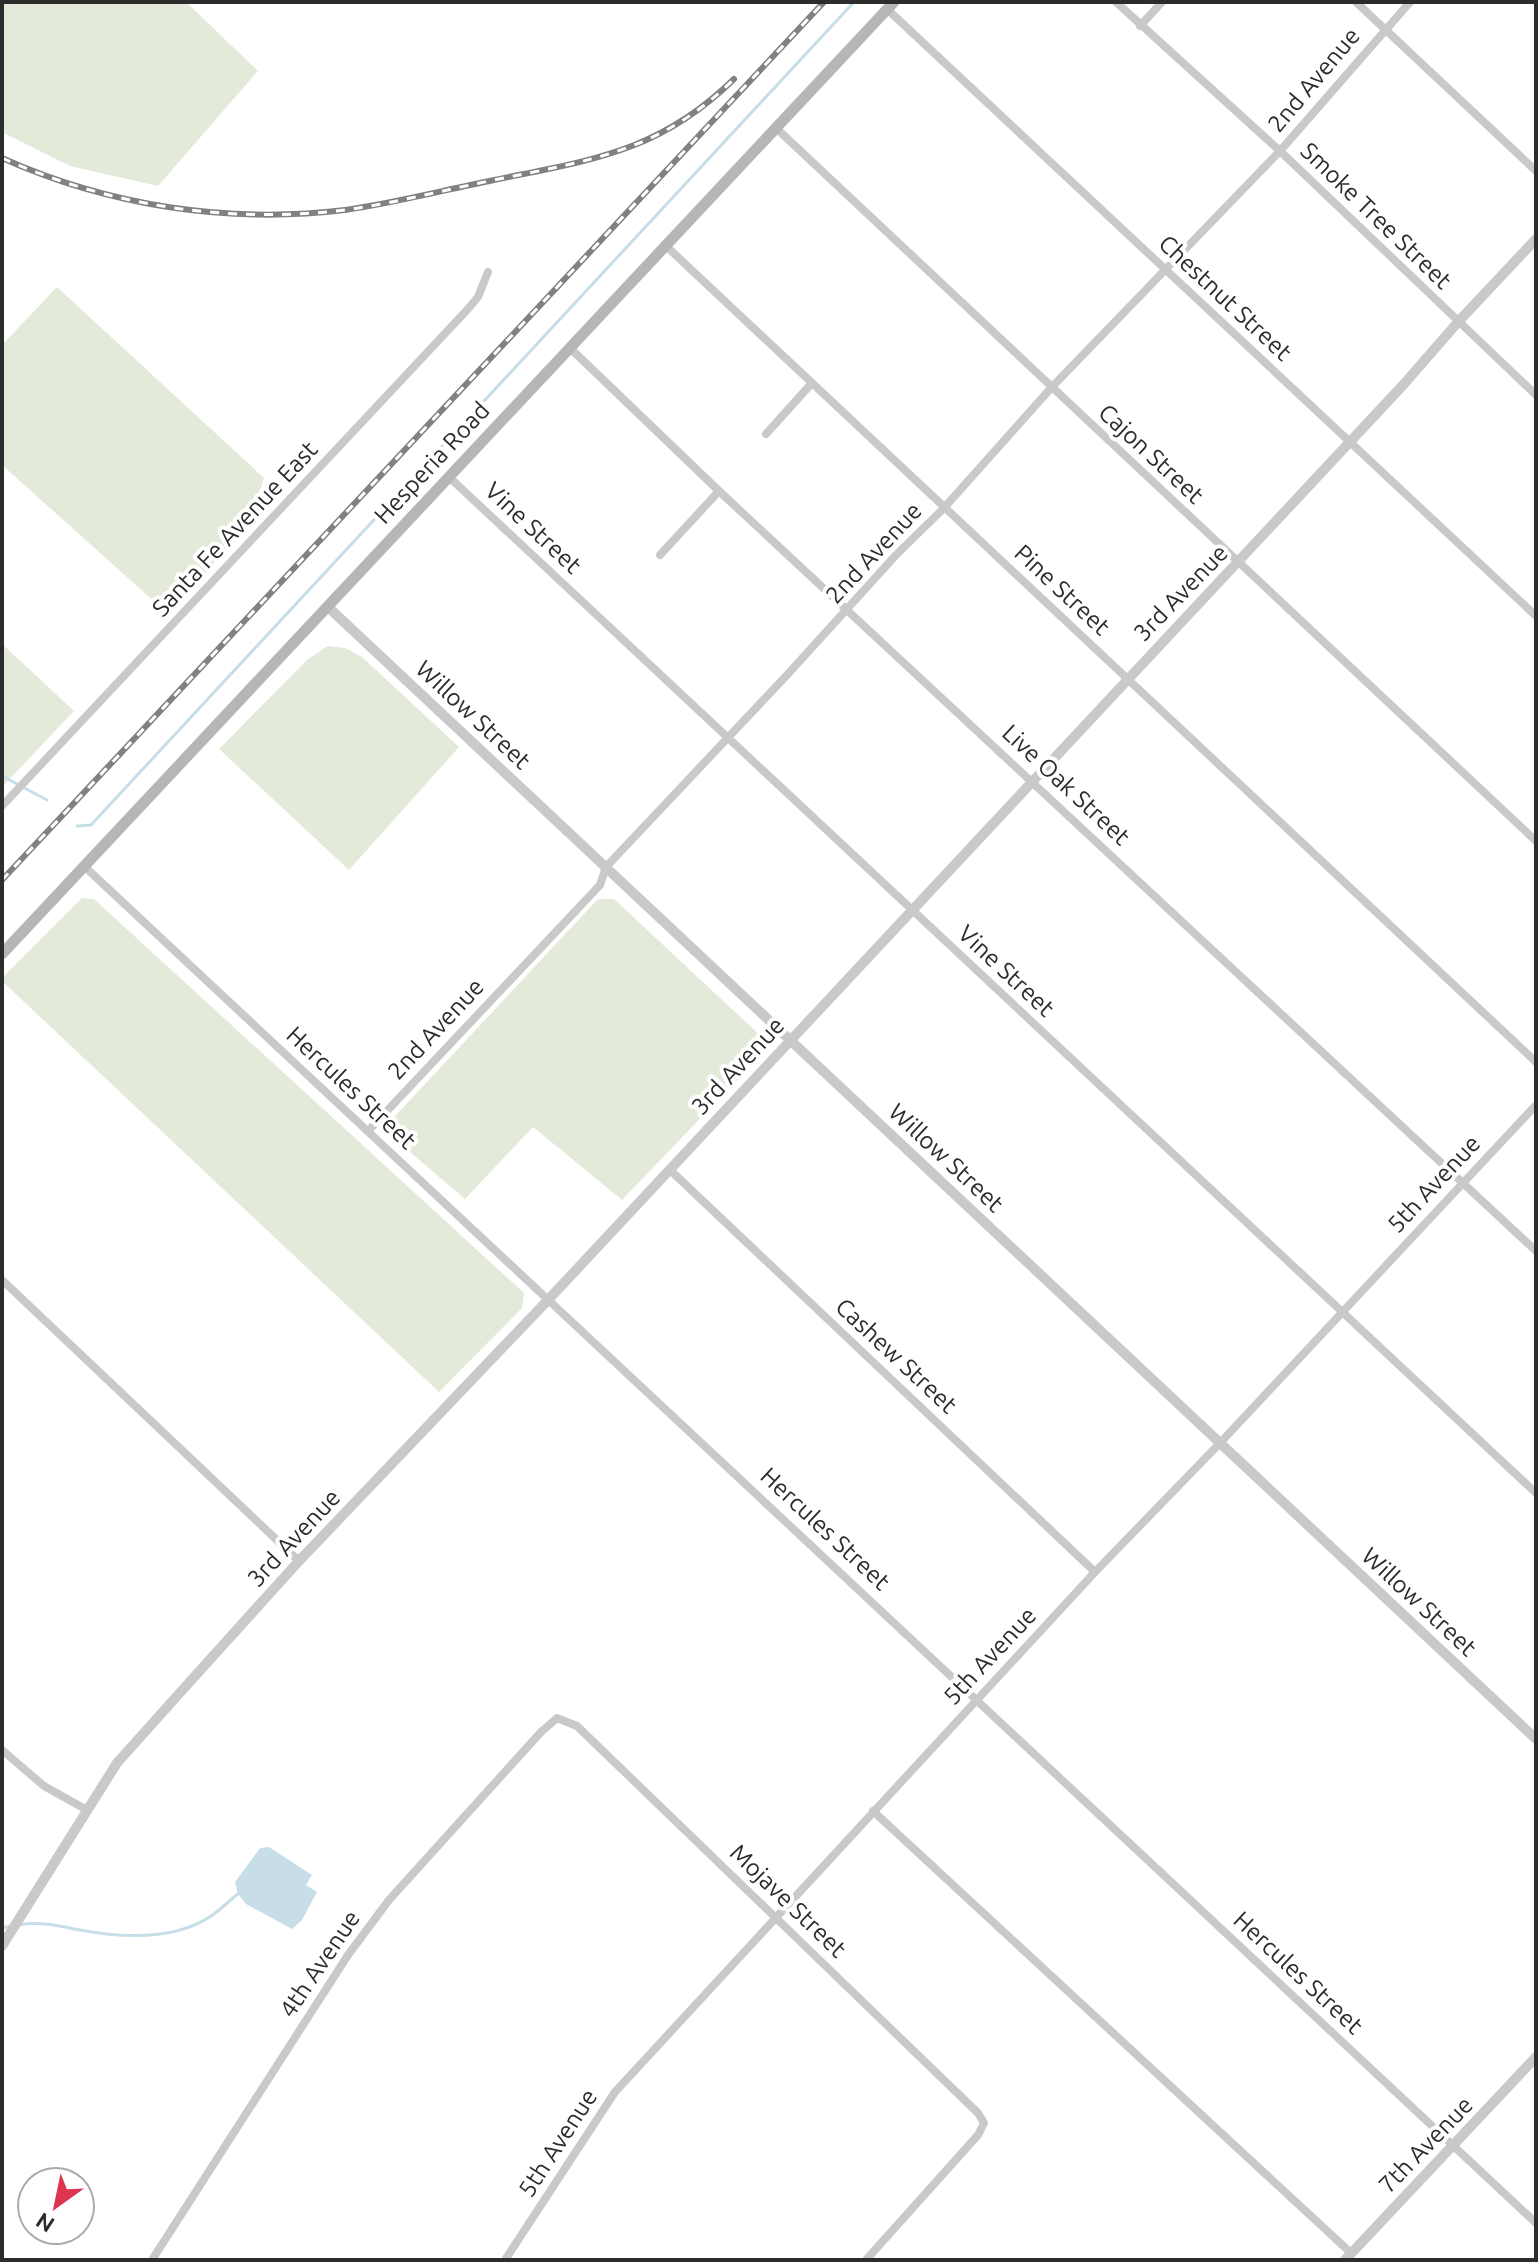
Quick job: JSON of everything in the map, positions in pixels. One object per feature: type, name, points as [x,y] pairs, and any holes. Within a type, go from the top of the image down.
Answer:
[{"type":"main road","name":"Hesperia Road","points":[[2,954],[891,6]]},
{"type":"street","name":"Smoke Tree Street","points":[[1116,2],[1280,151],[1536,395]]},
{"type":"street","points":[[1140,26],[1162,2]]},
{"type":"street","points":[[1356,2],[1536,171]]},
{"type":"street","name":"2nd Avenue","points":[[368,1131],[600,885],[606,867],[896,555],[944,508],[1051,388],[1280,151],[1410,2]]},
{"type":"street","name":"Chestnut Street","points":[[891,6],[1165,270],[1536,616]]},
{"type":"street","name":"Cajon Street","points":[[776,128],[1536,841]]},
{"type":"street","name":"3rd Avenue","points":[[2,1946],[117,1763],[299,1561],[548,1300],[1536,239]]},
{"type":"street","name":"Pine Street","points":[[666,246],[1536,1062]]},
{"type":"street","name":"Santa Fe Avenue East","points":[[2,806],[467,310],[478,297],[488,272]]},
{"type":"street","name":"Live Oak Street","points":[[570,348],[719,491],[1536,1251]]},
{"type":"street","points":[[766,434],[812,383]]},
{"type":"street","name":"Vine Street","points":[[449,477],[1536,1493]]},
{"type":"street","points":[[660,555],[719,491]]},
{"type":"street","name":"Willow Street","points":[[328,607],[1536,1739]]},
{"type":"street","name":"Hercules Street","points":[[85,867],[1536,2223]]},
{"type":"street","name":"5th Avenue","points":[[505,2260],[615,2092],[1095,1572],[1536,1105]]},
{"type":"street","name":"Cashew Street","points":[[669,1169],[1095,1572]]},
{"type":"street","points":[[2,1280],[299,1561]]},
{"type":"street","name":"Mojave Street","points":[[557,1718],[577,1726],[978,2113],[984,2123],[978,2135],[866,2260]]},
{"type":"street","name":"4th Avenue","points":[[152,2260],[346,1957],[389,1900],[557,1718]]},
{"type":"street","points":[[2,1750],[44,1786],[87,1810]]},
{"type":"street","points":[[873,1811],[1348,2257]]},
{"type":"street","name":"7th Avenue","points":[[1348,2257],[1536,2057]]},
{"type":"green space","points":[[2,2],[186,2],[258,71],[158,186],[70,166],[2,132]]},
{"type":"green space","points":[[57,287],[264,478],[250,525],[167,613],[2,465],[2,345]]},
{"type":"green space","points":[[2,644],[74,711],[2,787]]},
{"type":"green space","points":[[328,646],[345,648],[362,657],[459,747],[349,870],[219,749],[308,659]]},
{"type":"green space","points":[[82,898],[94,899],[524,1293],[522,1308],[439,1392],[2,981]]},
{"type":"green space","points":[[598,899],[614,899],[764,1039],[763,1053],[622,1200],[533,1127],[465,1199],[383,1129]]},
{"type":"water","points":[[269,1847],[312,1875],[306,1885],[317,1892],[302,1920],[292,1929],[246,1904],[238,1894],[235,1882],[260,1848]]},
{"type":"waterway","points":[[77,826],[91,825],[854,2]]},
{"type":"waterway","points":[[2,776],[47,800]]},
{"type":"waterway","points":[[19,1925],[50,1924],[132,1936],[167,1933],[199,1923],[238,1894]]},
{"type":"waterway","points":[[2,1928],[11,1926]]},
{"type":"railway","points":[[2,880],[824,2]]},
{"type":"railway","points":[[2,158],[84,188],[170,207],[257,215],[345,210],[562,166],[623,149],[679,123],[734,79]]}]
